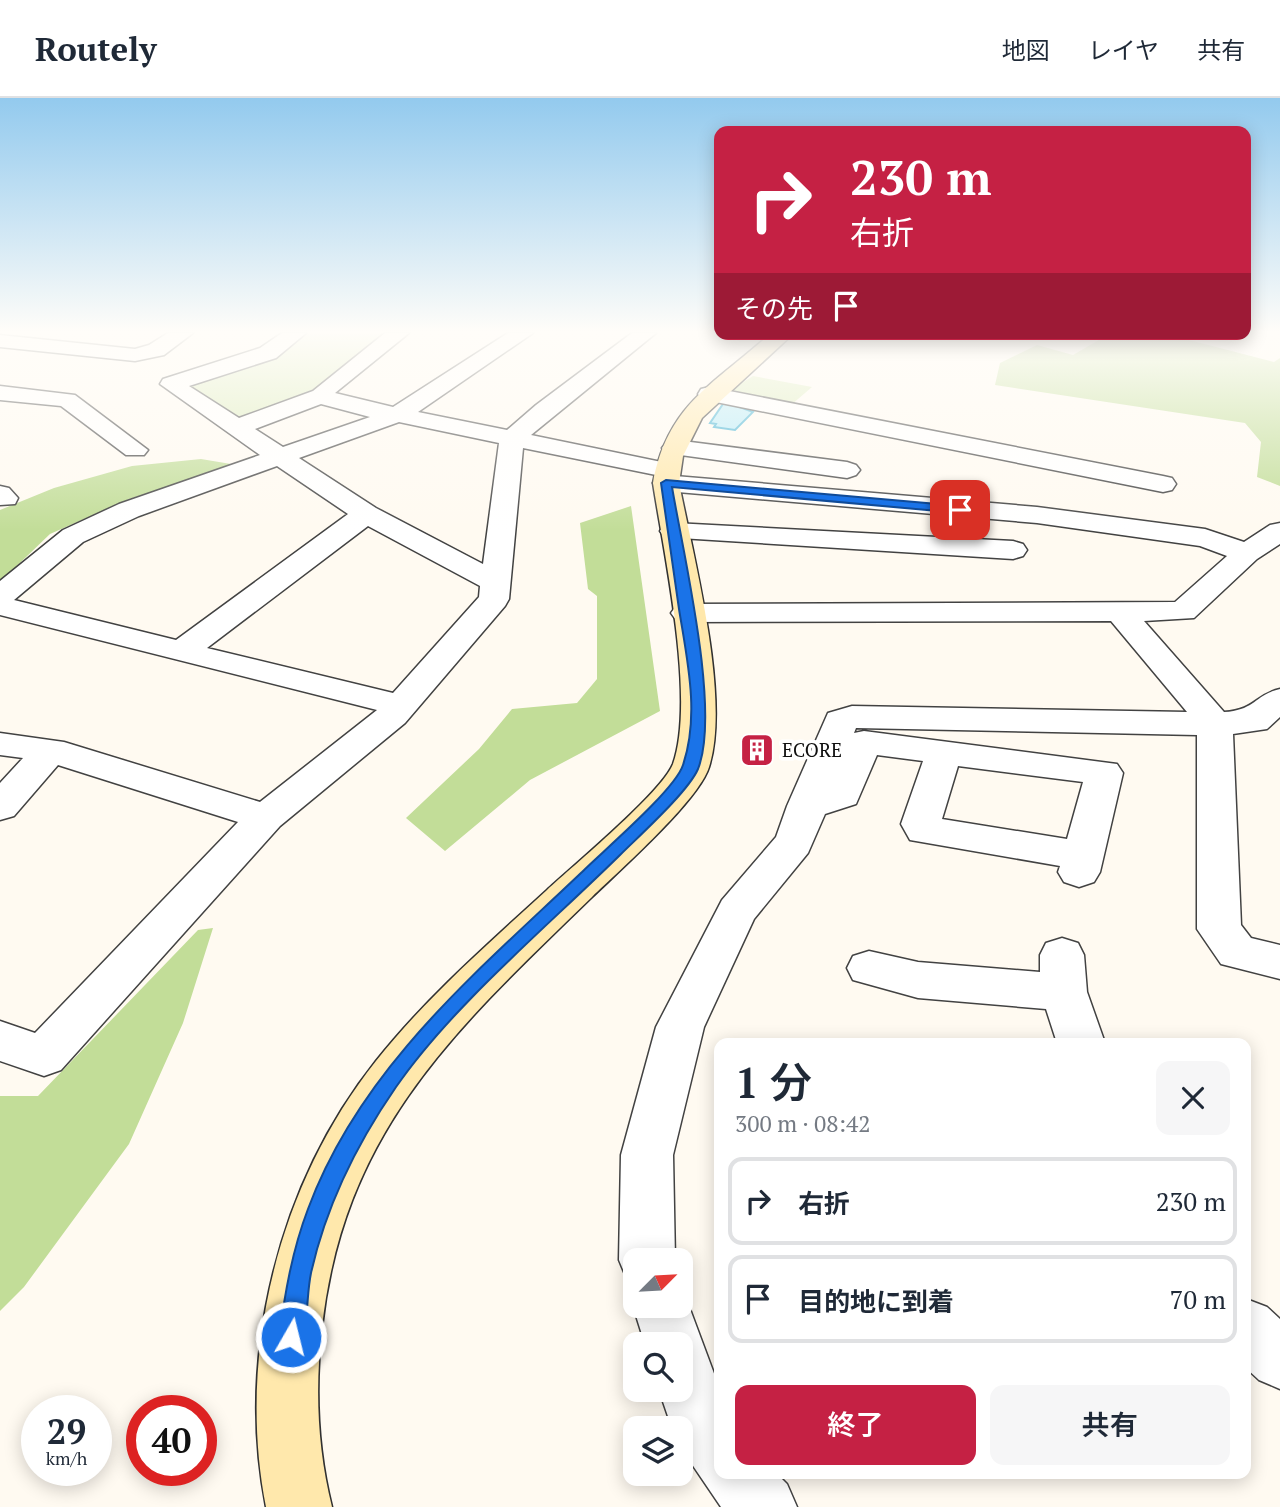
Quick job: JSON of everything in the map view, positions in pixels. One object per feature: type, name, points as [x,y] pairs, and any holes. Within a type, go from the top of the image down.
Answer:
[{"type":"street","points":[[55,399],[67,400],[135,450]]},
{"type":"street","points":[[192,399],[366,514],[496,582]]},
{"type":"street","points":[[235,428],[313,399]]},
{"type":"street","points":[[328,399],[333,402],[512,439],[669,467],[1205,538],[1247,553]]},
{"type":"street","points":[[0,596],[73,536],[129,510],[397,415],[422,399]]},
{"type":"street","points":[[0,1041],[44,1056],[266,817],[401,706],[494,599],[512,439],[559,399]]},
{"type":"street","points":[[299,1507],[288,1452],[288,1358],[300,1273],[319,1208],[354,1136],[390,1079],[444,1015],[656,810],[690,769],[697,732],[698,689],[674,531],[669,467],[696,407],[704,399]]},
{"type":"street","points":[[733,399],[1163,484]]},
{"type":"street","points":[[669,467],[847,470]]},
{"type":"street","points":[[181,652],[366,514]]},
{"type":"street","points":[[674,531],[1013,550]]},
{"type":"street","points":[[687,613],[1183,611],[1247,553],[1280,531]]},
{"type":"street","points":[[0,606],[401,706]]},
{"type":"street","points":[[1121,613],[1215,724],[1219,929],[1237,952],[1280,962]]},
{"type":"street","points":[[647,1248],[647,1155],[680,1027],[737,911],[793,843],[841,721],[852,717],[1215,724],[1254,721],[1280,699]]},
{"type":"street","points":[[806,806],[842,795],[864,742],[944,752],[1104,773],[1081,864],[924,830],[921,824],[944,752]]},
{"type":"street","points":[[0,744],[51,750],[266,817]]},
{"type":"street","points":[[0,807],[51,750]]},
{"type":"street","points":[[869,968],[918,980],[1063,973],[1080,1038]]},
{"type":"street","points":[[1251,1333],[1280,1359]]},
{"type":"street","points":[[693,1399],[701,1423],[714,1445]]},
{"type":"street","points":[[739,1479],[764,1507]]},
{"type":"green space","points":[[202,399],[300,399],[241,422]]},
{"type":"green space","points":[[761,399],[798,399],[791,405]]},
{"type":"green space","points":[[1085,399],[1280,399],[1280,486],[1257,477],[1261,442],[1245,423]]},
{"type":"green space","points":[[201,459],[237,465],[129,499],[50,534],[0,582],[0,510],[54,488],[132,466]]},
{"type":"green space","points":[[631,506],[660,711],[530,780],[445,851],[406,818],[479,749],[512,709],[577,703],[597,679],[597,596],[588,589],[580,523]]},
{"type":"green space","points":[[213,928],[183,1023],[129,1144],[24,1287],[0,1311],[0,1096],[38,1096],[198,930]]},
{"type":"water","points":[[729,403],[753,412],[735,430],[714,427],[716,424],[710,423],[723,404]]},
{"type":"place","name":"ECORE","points":[[757,750]]},
{"type":"route","points":[[291,1337],[300,1273],[319,1208],[354,1136],[390,1079],[444,1015],[656,810],[690,769],[697,732],[698,689],[666,483],[960,510]]}]
